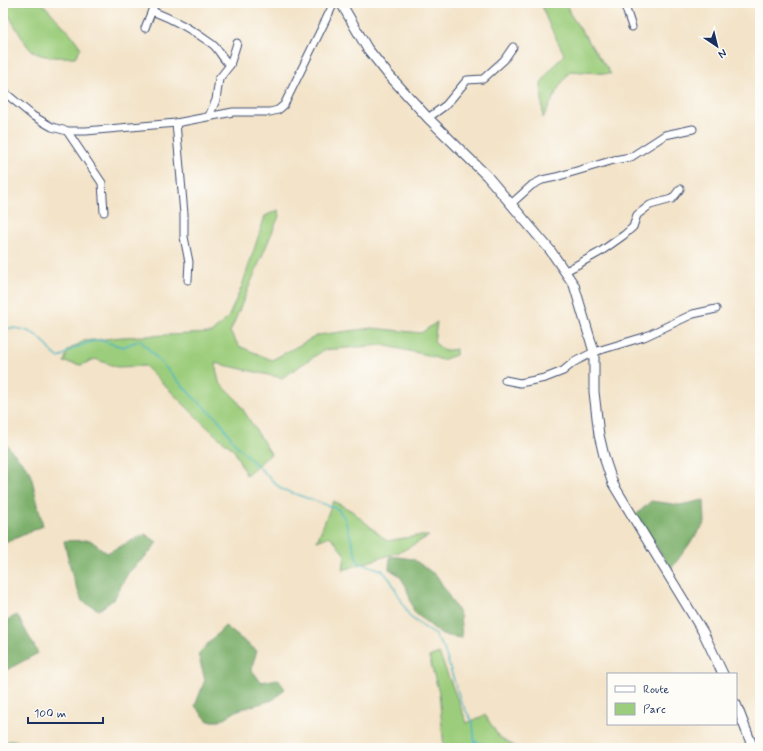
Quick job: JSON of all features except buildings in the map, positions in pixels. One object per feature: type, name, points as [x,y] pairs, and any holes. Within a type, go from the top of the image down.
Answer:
[{"type":"main road","points":[[341,3],[367,48],[428,118],[487,176],[566,271],[574,285],[594,352],[594,392],[599,435],[613,484],[703,632],[723,673]]},
{"type":"main road","points":[[737,706],[754,748]]},
{"type":"street","points":[[145,28],[155,3]]},
{"type":"street","points":[[3,91],[33,116],[52,127],[67,131],[86,131],[176,123],[233,112],[270,112],[278,110],[284,104],[334,3]]},
{"type":"street","points":[[624,3],[632,27]]},
{"type":"street","points":[[152,11],[175,20],[213,45],[223,59],[230,65]]},
{"type":"street","points":[[209,116],[216,100],[219,79],[230,65],[237,43]]},
{"type":"street","points":[[428,118],[446,105],[467,80],[483,79],[504,60],[514,47]]},
{"type":"street","points":[[176,123],[184,214],[184,237],[189,262],[188,280]]},
{"type":"street","points":[[511,204],[532,185],[542,180],[614,160],[631,157],[666,135],[693,130]]},
{"type":"street","points":[[67,131],[102,183],[104,212]]},
{"type":"street","points":[[566,271],[600,252],[624,235],[633,227],[637,215],[650,205],[672,199],[680,190]]},
{"type":"street","points":[[505,380],[520,383],[545,378],[563,371],[574,362],[594,352],[644,337],[693,314],[716,309]]},
{"type":"green space","points":[[3,3],[42,3],[71,34],[81,48],[75,57],[59,57],[37,54],[29,48],[21,36]]},
{"type":"green space","points":[[541,3],[566,3],[570,14],[611,74],[570,71],[559,87],[543,118],[541,84],[564,54],[547,20]]},
{"type":"green space","points":[[278,210],[279,216],[230,332],[239,346],[272,360],[318,335],[372,328],[421,333],[437,322],[434,342],[444,351],[456,349],[456,355],[442,360],[427,355],[382,345],[324,350],[282,378],[215,363],[219,382],[237,400],[271,454],[246,475],[234,450],[211,431],[145,366],[117,367],[95,359],[81,365],[64,362],[68,350],[84,341],[122,337],[211,333],[228,318],[242,286],[265,216]]},
{"type":"green space","points":[[3,441],[30,471],[43,526],[3,544]]},
{"type":"green space","points":[[704,500],[705,523],[671,569],[636,515],[651,501],[680,505]]},
{"type":"green space","points":[[333,501],[352,511],[387,541],[416,536],[429,536],[402,551],[343,570],[345,555],[330,536],[317,541]]},
{"type":"green space","points":[[145,534],[157,542],[150,552],[128,573],[114,599],[99,610],[82,601],[73,578],[64,541],[90,540],[107,553]]},
{"type":"green space","points":[[390,556],[413,559],[437,576],[460,615],[462,638],[442,635],[414,612],[406,586],[399,575],[389,569]]},
{"type":"green space","points":[[17,615],[38,653],[3,672],[3,622]]},
{"type":"green space","points":[[225,626],[257,651],[251,669],[261,682],[278,679],[285,689],[273,700],[238,710],[220,721],[208,721],[195,706],[205,680],[198,654]]},
{"type":"green space","points":[[439,653],[467,723],[485,715],[499,737],[518,748],[444,748],[439,693],[429,657]]},
{"type":"green space","points":[[14,740],[27,745],[21,748],[3,748],[3,742]]},
{"type":"waterway","points":[[3,329],[13,328],[29,331],[42,340],[59,358],[74,348],[90,342],[99,340],[123,347],[140,340],[193,397],[219,420],[236,445],[281,489],[338,509],[345,519],[358,562],[382,570],[391,581],[410,617],[435,635],[444,649],[461,702],[473,723],[475,748]]},
{"type":"waterway","points":[[475,742],[501,748]]}]
